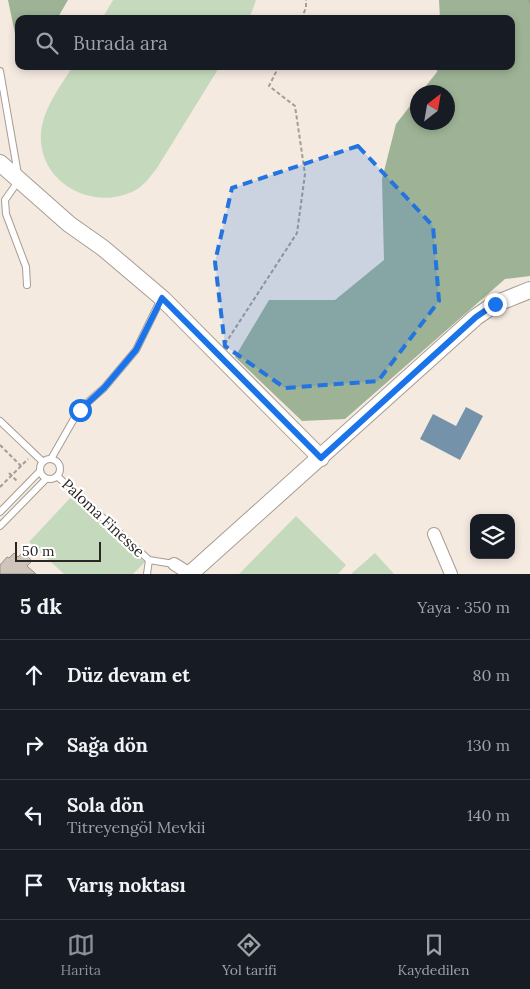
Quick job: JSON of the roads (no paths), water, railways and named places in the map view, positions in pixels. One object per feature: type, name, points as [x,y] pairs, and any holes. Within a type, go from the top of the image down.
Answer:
[{"type":"street","points":[[0,163],[69,224],[103,248],[162,298],[321,458]]},
{"type":"street","points":[[174,564],[190,574],[476,317],[495,304],[530,290]]},
{"type":"street","points":[[434,534],[451,574]]},
{"type":"lane","points":[[0,71],[18,180],[5,200],[6,214],[26,267],[27,285]]},
{"type":"lane","points":[[43,462],[51,459],[80,410],[104,388],[136,350],[162,298]]},
{"type":"lane","points":[[0,421],[43,462]]},
{"type":"lane","name":"Paloma Finesse","points":[[40,471],[46,479],[53,479],[58,476],[60,467],[51,459]]},
{"type":"lane","points":[[0,512],[40,471],[43,462]]},
{"type":"lane","name":"Paloma Finesse","points":[[58,476],[149,560],[174,564]]},
{"type":"lane","name":"Paloma Finesse","points":[[0,526],[46,479]]},
{"type":"lane","name":"Paloma Finesse","points":[[147,574],[149,560]]},
{"type":"water","points":[[466,407],[483,416],[460,460],[420,439],[433,414],[456,426]]}]
